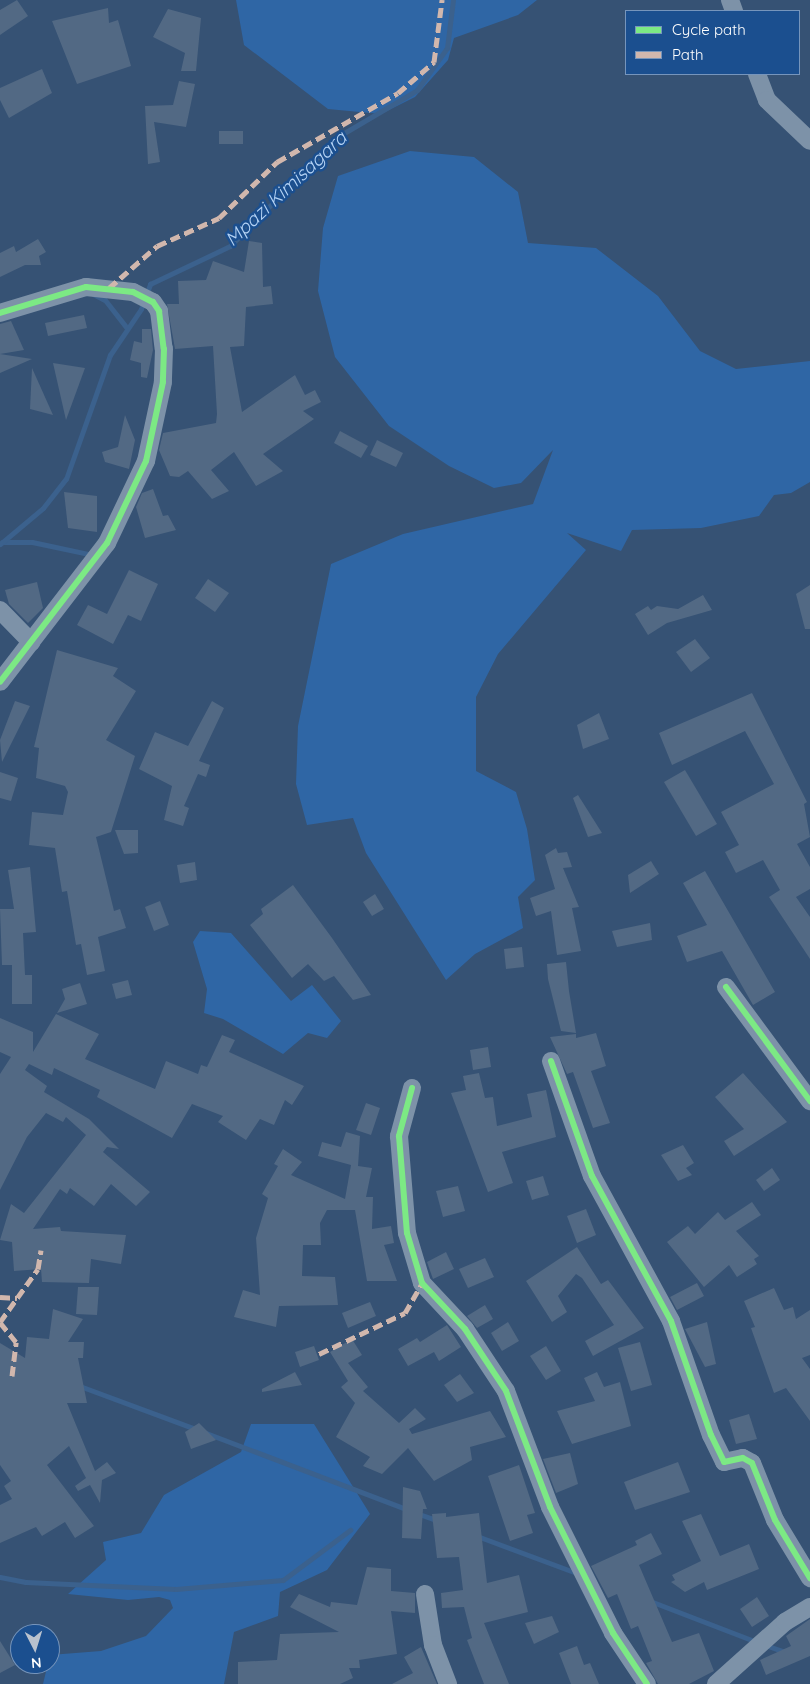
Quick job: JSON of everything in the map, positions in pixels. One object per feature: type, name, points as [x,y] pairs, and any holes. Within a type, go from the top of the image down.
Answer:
[{"type":"street","points":[[757,75],[767,100],[810,141]]},
{"type":"street","points":[[0,313],[86,288],[146,298],[162,327],[163,382],[146,460],[108,543],[0,682]]},
{"type":"street","points":[[0,610],[31,642]]},
{"type":"street","points":[[726,987],[810,1101]]},
{"type":"street","points":[[551,1061],[592,1176],[671,1321],[710,1435],[724,1462],[743,1458],[752,1463],[775,1520],[810,1578]]},
{"type":"street","points":[[412,1088],[399,1136],[407,1233],[422,1283],[465,1329],[506,1391],[550,1507],[613,1633],[646,1684]]},
{"type":"street","points":[[426,1594],[433,1646],[448,1684]]},
{"type":"street","points":[[716,1684],[785,1622],[810,1607]]},
{"type":"shaded area","points":[[236,0],[537,0],[518,15],[454,38],[448,60],[415,97],[381,114],[328,109],[244,45]]},
{"type":"shaded area","points":[[410,151],[474,157],[518,192],[528,243],[596,248],[658,296],[700,351],[736,369],[810,361],[810,482],[791,493],[774,495],[759,516],[701,528],[632,530],[621,551],[567,533],[586,550],[498,654],[476,697],[476,771],[516,792],[527,829],[535,880],[518,897],[523,928],[475,954],[446,980],[366,853],[353,818],[307,825],[296,784],[298,726],[331,564],[403,534],[533,504],[553,450],[521,483],[494,488],[449,466],[389,426],[335,357],[318,291],[323,228],[338,176]]},
{"type":"shaded area","points":[[200,931],[231,933],[291,1001],[312,985],[341,1021],[327,1038],[308,1033],[283,1054],[223,1019],[204,1013],[207,989],[193,942]]},
{"type":"shaded area","points":[[251,1424],[314,1424],[370,1514],[327,1570],[280,1592],[278,1616],[234,1632],[224,1684],[43,1684],[45,1674],[60,1674],[60,1654],[101,1651],[146,1636],[173,1608],[170,1600],[159,1597],[128,1600],[68,1594],[106,1560],[103,1542],[141,1533],[164,1495],[241,1452]]},
{"type":"building","points":[[17,0],[28,16],[0,35],[0,10]]},
{"type":"building","points":[[108,8],[109,23],[118,20],[131,66],[77,84],[52,21]]},
{"type":"building","points":[[168,9],[201,18],[196,71],[181,71],[185,53],[153,37]]},
{"type":"building","points":[[42,69],[52,93],[9,118],[0,100],[0,88]]},
{"type":"building","points":[[179,81],[195,84],[186,127],[154,122],[160,162],[148,164],[145,106],[173,105]]},
{"type":"building","points":[[219,131],[243,131],[243,144],[219,144]]},
{"type":"building","points":[[38,239],[46,252],[39,256],[41,265],[25,265],[0,277],[0,253],[14,246],[16,252]]},
{"type":"building","points":[[249,241],[262,243],[263,287],[271,286],[273,304],[246,307],[244,346],[230,347],[242,412],[295,375],[305,395],[315,390],[321,402],[303,411],[314,419],[263,454],[283,471],[256,486],[234,452],[211,470],[229,491],[212,499],[188,471],[179,477],[170,476],[159,450],[163,433],[216,423],[217,414],[213,346],[175,349],[167,304],[179,304],[178,281],[206,280],[213,261],[244,272]]},
{"type":"building","points":[[84,315],[87,328],[48,336],[45,323]]},
{"type":"building","points":[[11,321],[24,350],[0,354],[0,324]]},
{"type":"building","points":[[142,329],[151,329],[153,350],[147,378],[141,377],[141,363],[130,360],[134,341],[142,343]]},
{"type":"building","points":[[0,354],[32,359],[0,373]]},
{"type":"building","points":[[53,363],[85,368],[66,420]]},
{"type":"building","points":[[32,368],[53,415],[30,409]]},
{"type":"building","points":[[125,415],[135,440],[129,469],[105,462],[102,452],[118,447]]},
{"type":"building","points":[[340,431],[368,446],[361,458],[334,443]]},
{"type":"building","points":[[377,440],[403,453],[396,467],[370,455]]},
{"type":"building","points":[[153,489],[163,516],[168,515],[176,530],[145,538],[136,507],[142,493]]},
{"type":"building","points":[[64,492],[97,496],[97,532],[68,528]]},
{"type":"building","points":[[129,570],[158,584],[141,621],[128,615],[113,644],[77,625],[88,605],[107,614]]},
{"type":"building","points":[[208,579],[229,593],[215,612],[195,598]]},
{"type":"building","points":[[37,582],[43,608],[28,623],[9,604],[5,590]]},
{"type":"building","points":[[810,585],[810,629],[805,629],[796,594]]},
{"type":"building","points":[[703,595],[712,610],[667,623],[648,635],[635,614],[648,606],[651,610],[657,606],[678,609]]},
{"type":"building","points":[[695,639],[710,658],[691,672],[676,652]]},
{"type":"building","points":[[57,650],[118,668],[113,676],[136,691],[106,740],[135,756],[111,832],[96,837],[114,911],[120,909],[126,928],[98,937],[105,971],[87,975],[81,944],[76,945],[67,891],[62,892],[55,848],[29,845],[32,812],[63,815],[68,792],[65,786],[36,778],[39,748],[34,747]]},
{"type":"building","points":[[752,693],[807,802],[804,804],[810,837],[797,844],[810,867],[810,889],[796,897],[810,917],[810,959],[769,897],[780,890],[763,860],[736,873],[725,852],[739,845],[721,812],[774,784],[745,731],[672,765],[659,733]]},
{"type":"building","points":[[15,701],[30,706],[2,762],[0,740]]},
{"type":"building","points":[[212,701],[224,708],[199,761],[210,765],[206,777],[198,774],[184,806],[189,808],[183,826],[164,820],[172,786],[139,769],[155,732],[188,746]]},
{"type":"building","points":[[599,713],[609,739],[583,749],[577,725]]},
{"type":"building","points":[[685,770],[717,824],[696,836],[664,782]]},
{"type":"building","points":[[0,772],[18,778],[11,801],[0,798]]},
{"type":"building","points":[[578,795],[602,833],[588,837],[573,798]]},
{"type":"building","points":[[115,830],[138,830],[138,853],[124,854]]},
{"type":"building","points":[[556,848],[558,853],[567,852],[572,867],[563,868],[579,907],[572,908],[581,951],[557,955],[551,911],[536,916],[530,898],[555,889],[545,855]]},
{"type":"building","points":[[651,861],[659,874],[630,893],[628,875]]},
{"type":"building","points":[[195,862],[197,880],[180,883],[177,865]]},
{"type":"building","points":[[30,867],[36,932],[23,933],[25,975],[32,975],[32,1004],[12,1004],[12,965],[2,965],[0,909],[14,909],[8,870]]},
{"type":"building","points":[[705,871],[775,992],[753,1005],[722,951],[687,962],[677,936],[707,925],[683,883]]},
{"type":"building","points":[[293,885],[371,995],[353,1000],[334,976],[324,981],[308,964],[292,978],[250,925],[263,914],[261,909]]},
{"type":"building","points":[[375,894],[384,909],[372,916],[363,902]]},
{"type":"building","points":[[160,901],[169,925],[154,931],[145,907]]},
{"type":"building","points":[[650,923],[652,940],[617,947],[612,931]]},
{"type":"building","points":[[522,947],[524,967],[506,969],[504,949]]},
{"type":"building","points":[[566,962],[576,1033],[561,1031],[548,979],[547,964]]},
{"type":"building","points":[[128,980],[132,995],[116,999],[112,984]]},
{"type":"building","points":[[80,983],[87,1004],[57,1013],[65,999],[62,989]]},
{"type":"building","points":[[56,1014],[99,1034],[85,1059],[155,1089],[166,1061],[198,1074],[201,1065],[207,1067],[222,1035],[235,1040],[229,1052],[304,1086],[292,1105],[285,1100],[274,1125],[260,1119],[246,1140],[218,1122],[223,1116],[192,1104],[172,1138],[97,1097],[100,1090],[54,1068],[52,1075],[29,1064],[25,1070],[47,1086],[44,1092],[89,1119],[119,1149],[107,1147],[103,1152],[150,1192],[136,1206],[111,1184],[94,1206],[70,1188],[67,1194],[60,1189],[33,1229],[60,1227],[61,1231],[126,1235],[121,1264],[91,1259],[89,1283],[42,1282],[41,1269],[14,1271],[12,1242],[0,1240],[11,1204],[24,1213],[86,1135],[66,1117],[63,1122],[46,1113],[27,1137],[0,1190],[0,1074],[11,1057],[0,1052],[0,1018],[33,1032],[33,1052]]},
{"type":"building","points":[[596,1033],[606,1066],[591,1071],[610,1123],[593,1128],[573,1072],[567,1074],[550,1037],[576,1034],[576,1038]]},
{"type":"building","points":[[488,1047],[491,1067],[473,1070],[470,1050]]},
{"type":"building","points":[[479,1073],[485,1098],[493,1097],[497,1126],[532,1117],[527,1094],[546,1090],[556,1137],[502,1152],[513,1183],[488,1192],[451,1093],[466,1090],[463,1076]]},
{"type":"building","points":[[743,1073],[787,1122],[734,1156],[724,1141],[744,1129],[715,1097]]},
{"type":"building","points":[[366,1103],[380,1108],[371,1135],[356,1130]]},
{"type":"building","points":[[346,1132],[360,1136],[358,1166],[372,1168],[366,1197],[373,1197],[372,1229],[391,1226],[394,1243],[384,1245],[397,1281],[367,1281],[355,1210],[327,1210],[320,1223],[321,1245],[303,1245],[302,1276],[335,1277],[338,1305],[279,1306],[276,1327],[234,1317],[243,1290],[260,1295],[256,1238],[268,1198],[262,1194],[278,1166],[274,1164],[283,1149],[302,1162],[291,1175],[345,1199],[351,1165],[318,1156],[322,1142],[341,1147]]},
{"type":"building","points":[[683,1145],[694,1163],[686,1168],[692,1175],[678,1181],[661,1155]]},
{"type":"building","points":[[772,1168],[780,1180],[764,1191],[756,1180]]},
{"type":"building","points":[[543,1176],[549,1195],[532,1200],[526,1181]]},
{"type":"building","points":[[458,1186],[465,1211],[443,1217],[436,1191]]},
{"type":"building","points":[[752,1202],[761,1215],[736,1231],[759,1256],[754,1259],[757,1264],[737,1277],[729,1265],[704,1287],[667,1242],[688,1226],[695,1234],[718,1212],[725,1220]]},
{"type":"building","points":[[586,1209],[596,1235],[577,1243],[567,1216]]},
{"type":"building","points":[[577,1247],[601,1284],[608,1280],[644,1328],[593,1356],[585,1341],[614,1325],[582,1278],[576,1274],[558,1296],[567,1312],[552,1322],[526,1281]]},
{"type":"building","points":[[446,1252],[454,1269],[433,1279],[427,1262]]},
{"type":"building","points":[[485,1258],[494,1277],[468,1288],[459,1269]]},
{"type":"building","points":[[697,1283],[704,1296],[677,1310],[670,1297]]},
{"type":"building","points":[[78,1287],[99,1287],[97,1315],[76,1314]]},
{"type":"building","points":[[774,1288],[784,1310],[793,1307],[796,1319],[810,1310],[810,1355],[802,1358],[810,1369],[810,1421],[786,1388],[774,1393],[751,1328],[755,1327],[744,1301]]},
{"type":"building","points":[[370,1302],[376,1316],[348,1328],[342,1313]]},
{"type":"building","points":[[485,1305],[493,1319],[477,1328],[467,1316]]},
{"type":"building","points":[[53,1309],[83,1319],[68,1342],[84,1342],[83,1358],[78,1358],[87,1403],[67,1403],[95,1471],[107,1462],[116,1473],[102,1480],[100,1503],[90,1485],[78,1491],[75,1486],[86,1478],[69,1446],[47,1465],[94,1526],[75,1538],[65,1522],[42,1536],[36,1527],[0,1543],[0,1505],[12,1499],[4,1486],[11,1481],[0,1465],[0,1343],[25,1358],[27,1337],[49,1339]]},
{"type":"building","points":[[508,1322],[519,1341],[502,1351],[491,1333]]},
{"type":"building","points":[[707,1322],[716,1364],[705,1367],[685,1329]]},
{"type":"building","points":[[447,1325],[461,1347],[439,1361],[434,1352],[408,1366],[398,1349],[417,1338],[420,1342]]},
{"type":"building","points":[[352,1339],[362,1355],[348,1363],[368,1387],[363,1391],[399,1423],[415,1408],[426,1419],[409,1429],[412,1434],[490,1411],[506,1437],[470,1447],[472,1460],[434,1481],[408,1448],[382,1474],[363,1466],[370,1457],[336,1437],[355,1403],[341,1387],[348,1381],[330,1352]]},
{"type":"building","points":[[640,1342],[652,1385],[631,1391],[618,1348]]},
{"type":"building","points":[[314,1346],[319,1360],[300,1367],[295,1352]]},
{"type":"building","points":[[546,1346],[561,1371],[546,1380],[530,1356]]},
{"type":"building","points":[[295,1372],[302,1385],[262,1392],[262,1389]]},
{"type":"building","points":[[597,1372],[604,1387],[620,1382],[631,1426],[572,1444],[557,1411],[595,1401],[584,1378]]},
{"type":"building","points":[[460,1374],[474,1393],[457,1402],[444,1385]]},
{"type":"building","points":[[749,1414],[757,1439],[736,1444],[729,1420]]},
{"type":"building","points":[[199,1423],[216,1440],[191,1449],[185,1432]]},
{"type":"building","points":[[570,1453],[578,1484],[556,1493],[543,1459]]},
{"type":"building","points":[[678,1462],[690,1492],[635,1510],[624,1482]]},
{"type":"building","points":[[519,1465],[535,1513],[527,1515],[533,1533],[510,1541],[488,1476]]},
{"type":"building","points":[[403,1487],[420,1491],[427,1509],[423,1509],[421,1539],[402,1538]]},
{"type":"building","points":[[446,1513],[446,1517],[479,1513],[487,1583],[519,1575],[528,1612],[484,1623],[509,1684],[484,1684],[467,1640],[472,1638],[464,1607],[442,1608],[441,1593],[463,1590],[459,1557],[437,1558],[432,1514]]},
{"type":"building","points":[[701,1514],[720,1556],[749,1544],[759,1569],[707,1590],[704,1582],[685,1592],[671,1582],[675,1580],[672,1575],[701,1561],[682,1521]]},
{"type":"building","points":[[651,1533],[662,1554],[639,1565],[672,1642],[699,1633],[714,1671],[689,1684],[658,1684],[646,1663],[652,1661],[638,1626],[631,1629],[617,1594],[608,1598],[591,1566],[637,1545],[635,1541]]},
{"type":"building","points":[[367,1567],[391,1569],[391,1591],[415,1593],[415,1613],[391,1611],[397,1654],[359,1660],[360,1668],[349,1668],[353,1678],[340,1684],[238,1684],[238,1662],[277,1660],[280,1634],[339,1632],[290,1607],[299,1594],[330,1607],[331,1602],[357,1605]]},
{"type":"building","points":[[757,1597],[769,1616],[752,1627],[740,1609]]},
{"type":"building","points":[[552,1616],[559,1632],[534,1644],[525,1623]]},
{"type":"building","points":[[810,1619],[810,1656],[766,1675],[760,1660],[791,1646],[786,1636]]},
{"type":"building","points":[[0,1641],[10,1657],[10,1668],[0,1673]]},
{"type":"building","points":[[577,1646],[584,1665],[590,1663],[599,1684],[571,1684],[559,1653]]},
{"type":"building","points":[[421,1647],[437,1684],[392,1684],[413,1673],[404,1657]]},
{"type":"waterway","name":"Mpazi Kimisagara","points":[[0,544],[43,508],[66,479],[110,355],[141,309],[150,284],[230,246],[339,136],[417,90],[447,48],[453,0]]},
{"type":"waterway","points":[[93,294],[105,300],[127,328]]},
{"type":"waterway","points":[[2,542],[32,542],[93,555]]},
{"type":"waterway","points":[[77,1385],[198,1430]]},
{"type":"waterway","points":[[206,1433],[409,1510]]},
{"type":"waterway","points":[[416,1513],[439,1521]]},
{"type":"waterway","points":[[0,1577],[26,1582],[176,1589],[283,1580],[350,1530]]},
{"type":"waterway","points":[[477,1536],[579,1574]]},
{"type":"waterway","points":[[650,1601],[757,1642]]},
{"type":"waterway","points":[[765,1645],[785,1652]]},
{"type":"marked path","points":[[109,288],[157,246],[219,218],[277,162],[398,93],[434,62],[442,0]]},
{"type":"marked path","points":[[12,1376],[16,1342],[0,1322],[38,1269],[41,1250]]},
{"type":"marked path","points":[[319,1354],[405,1313],[422,1283]]},
{"type":"marked path","points":[[0,1297],[17,1298]]},
{"type":"cycle path","points":[[0,313],[86,287],[133,292],[153,302],[159,311],[164,349],[163,382],[146,461],[107,543],[0,682]]},
{"type":"cycle path","points":[[726,987],[810,1101]]},
{"type":"cycle path","points":[[551,1061],[592,1176],[671,1321],[711,1435],[724,1462],[743,1458],[752,1463],[775,1520],[810,1578]]},
{"type":"cycle path","points":[[412,1088],[399,1136],[407,1233],[422,1283],[465,1329],[506,1391],[550,1507],[613,1633],[647,1684]]}]
